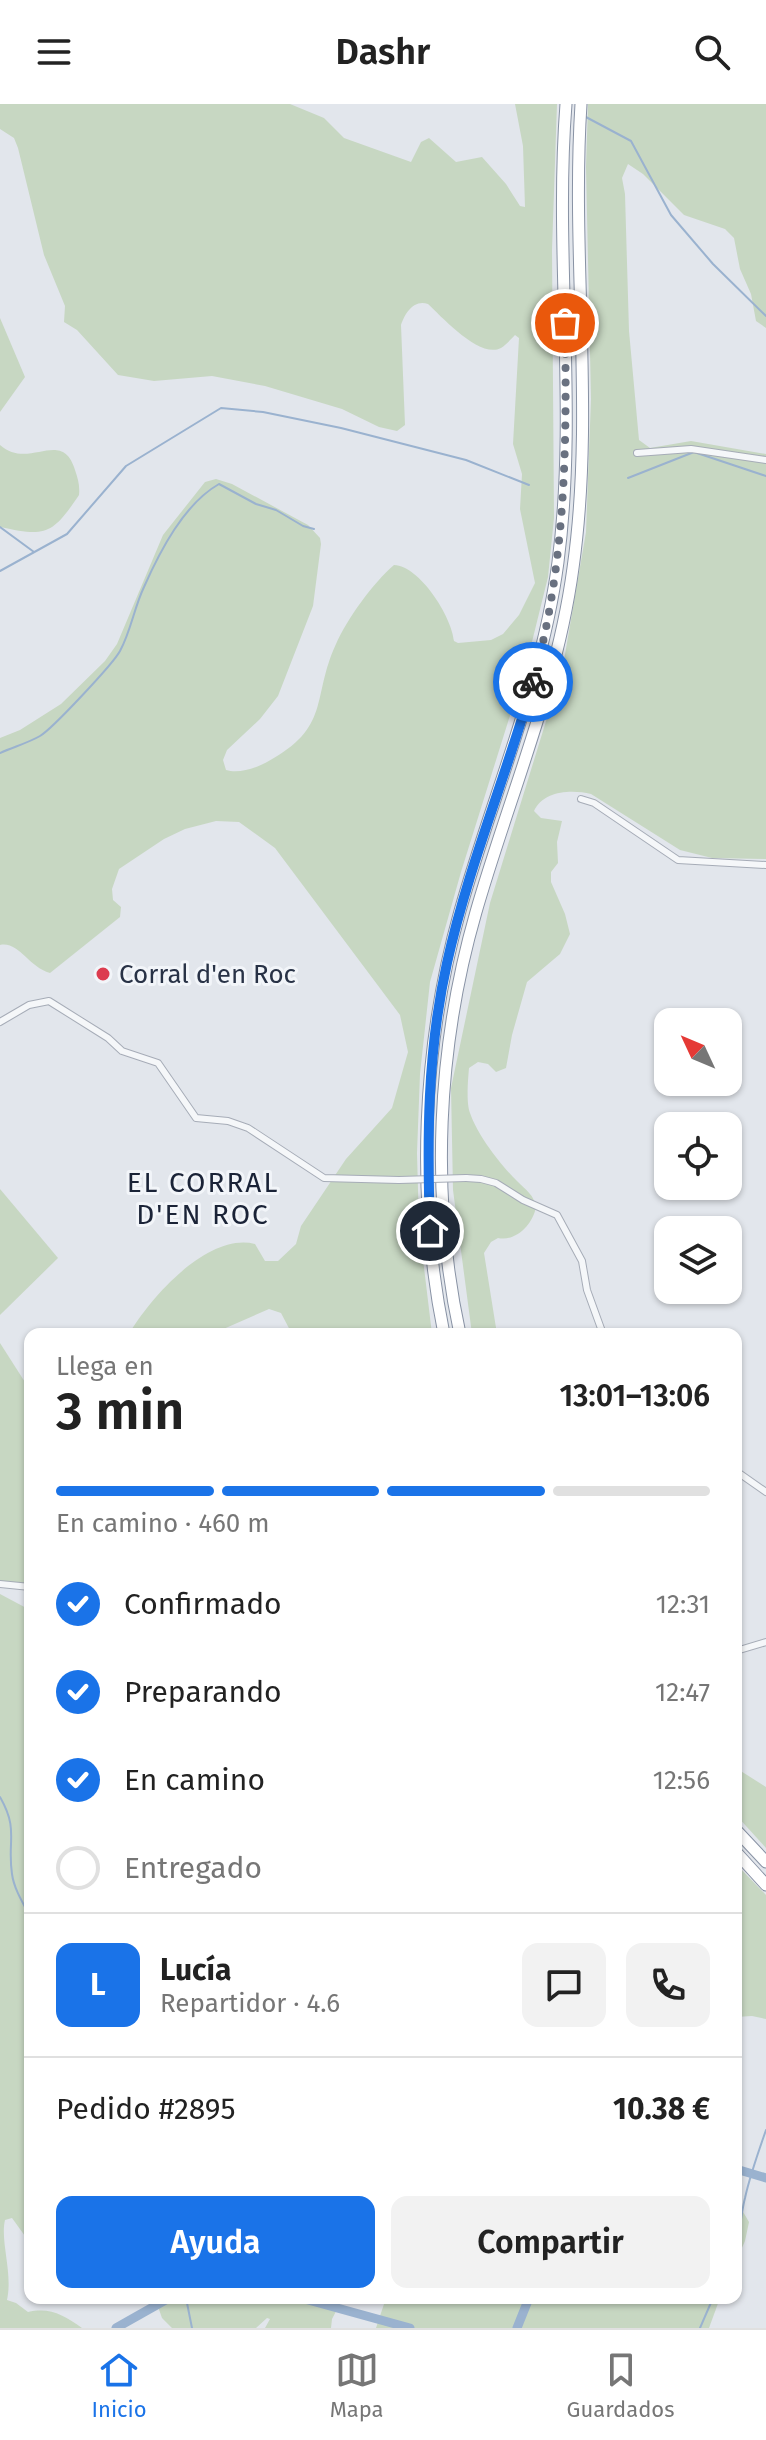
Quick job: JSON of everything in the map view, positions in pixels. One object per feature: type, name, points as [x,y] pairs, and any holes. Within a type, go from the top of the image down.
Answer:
[{"type":"highway","points":[[443,1328],[430,1231],[427,1141],[433,1055],[456,926],[520,729],[544,643],[559,559],[565,488],[563,181],[566,104]]},
{"type":"highway","points":[[459,1328],[446,1239],[442,1155],[447,1061],[461,974],[475,915],[534,735],[557,653],[574,566],[582,447],[578,173],[581,104]]},
{"type":"highway","points":[[742,1836],[766,1862]]},
{"type":"highway","points":[[742,1859],[766,1885]]},
{"type":"street","points":[[637,453],[691,449],[766,460]]},
{"type":"street","points":[[581,799],[594,803],[678,860],[766,865]]},
{"type":"street","points":[[0,1022],[29,1005],[49,1001],[108,1038],[122,1051],[158,1063],[196,1118],[228,1121],[248,1128],[324,1178],[466,1178],[496,1183],[523,1200],[557,1215],[582,1261],[587,1290],[601,1328]]},
{"type":"street","points":[[742,1475],[766,1492]]},
{"type":"street","points":[[0,1584],[24,1586]]},
{"type":"street","points":[[742,1649],[766,1642]]},
{"type":"green space","points":[[0,104],[290,104],[324,118],[344,138],[411,162],[421,142],[429,138],[456,162],[482,157],[506,184],[520,206],[525,207],[523,146],[515,104],[557,104],[552,250],[554,518],[548,577],[528,658],[430,982],[420,1074],[417,1153],[419,1226],[431,1328],[289,1328],[281,1313],[269,1309],[226,1328],[133,1328],[151,1303],[182,1271],[218,1248],[237,1243],[255,1244],[265,1261],[278,1261],[296,1244],[301,1226],[346,1159],[392,1108],[408,1052],[400,1015],[275,848],[239,822],[216,821],[185,829],[119,869],[112,889],[113,900],[121,907],[120,917],[50,973],[13,947],[0,945],[0,738],[20,730],[61,704],[105,661],[117,644],[163,535],[205,482],[216,479],[232,484],[308,525],[320,538],[321,544],[313,606],[278,696],[260,719],[227,750],[223,760],[226,770],[242,771],[263,764],[302,736],[311,724],[341,634],[369,591],[394,565],[414,574],[433,594],[447,619],[454,641],[491,640],[503,634],[519,615],[535,583],[520,509],[522,474],[513,444],[519,338],[515,335],[501,348],[483,348],[452,327],[428,304],[414,305],[401,325],[405,425],[397,431],[379,427],[342,409],[265,386],[212,376],[154,381],[118,375],[77,330],[64,322],[65,306],[44,255],[18,148],[14,138],[0,129]]},
{"type":"green space","points":[[588,104],[766,104],[766,328],[756,321],[734,238],[725,229],[684,215],[643,174],[628,164],[622,178],[629,331],[639,440],[650,448],[691,441],[766,454],[766,859],[712,858],[680,850],[591,794],[558,793],[538,804],[534,811],[541,818],[562,821],[557,842],[558,863],[551,872],[551,882],[570,934],[560,954],[527,982],[506,1068],[496,1072],[488,1064],[478,1062],[469,1068],[468,1091],[470,1113],[484,1140],[531,1196],[536,1207],[523,1230],[491,1242],[484,1253],[496,1328],[471,1328],[453,1190],[451,1088],[490,903],[563,666],[586,532],[591,399],[586,167]]},
{"type":"green space","points":[[0,318],[25,377],[0,412]]},
{"type":"green space","points":[[0,445],[22,454],[53,450],[69,458],[78,479],[79,495],[62,518],[47,530],[28,532],[0,527]]},
{"type":"green space","points":[[0,1189],[58,1258],[0,1315]]},
{"type":"green space","points":[[0,1343],[24,1381],[24,1588],[0,1584]]},
{"type":"green space","points":[[0,1594],[24,1607],[24,2235],[12,2218],[5,2220],[9,2279],[7,2300],[28,2312],[56,2313],[82,2328],[0,2328]]},
{"type":"green space","points":[[742,1772],[766,1787],[766,1848],[742,1822]]},
{"type":"green space","points":[[742,1870],[766,1895],[766,2019],[742,2017]]},
{"type":"green space","points":[[742,2210],[749,2222],[742,2248]]},
{"type":"green space","points":[[157,2304],[340,2304],[331,2328],[265,2328],[270,2319],[267,2318],[256,2328],[172,2328],[162,2318]]},
{"type":"green space","points":[[384,2304],[718,2304],[709,2328],[376,2328]]},
{"type":"waterway","points":[[584,116],[631,141],[671,215],[713,264],[766,316]]},
{"type":"waterway","points":[[0,571],[67,534],[126,466],[221,408],[263,412],[341,428],[466,460],[529,485]]},
{"type":"waterway","points":[[628,478],[694,452],[766,476]]},
{"type":"waterway","points":[[0,753],[47,731],[115,658],[127,636],[144,587],[166,544],[184,516],[206,493],[219,484],[314,529]]},
{"type":"waterway","points":[[0,527],[34,552]]},
{"type":"waterway","points":[[0,1797],[11,1827],[13,1880],[24,1905]]},
{"type":"waterway","points":[[742,2215],[749,2181],[766,2130]]},
{"type":"waterway","points":[[742,2171],[766,2178]]},
{"type":"waterway","points":[[116,2328],[158,2304]]},
{"type":"waterway","points":[[187,2304],[192,2328]]},
{"type":"waterway","points":[[323,2304],[410,2328]]},
{"type":"waterway","points":[[517,2328],[527,2304]]},
{"type":"waterway","points":[[700,2328],[710,2304]]},
{"type":"way so far","points":[[533,682],[544,643],[559,559],[565,488],[565,323]]},
{"type":"place","name":"Corral d'en Roc","points":[[103,974]]},
{"type":"district","name":"EL CORRAL D'EN ROC","points":[[203,1198]]},
{"type":"route","points":[[430,1231],[429,1099],[447,965],[476,858],[533,682]]}]
